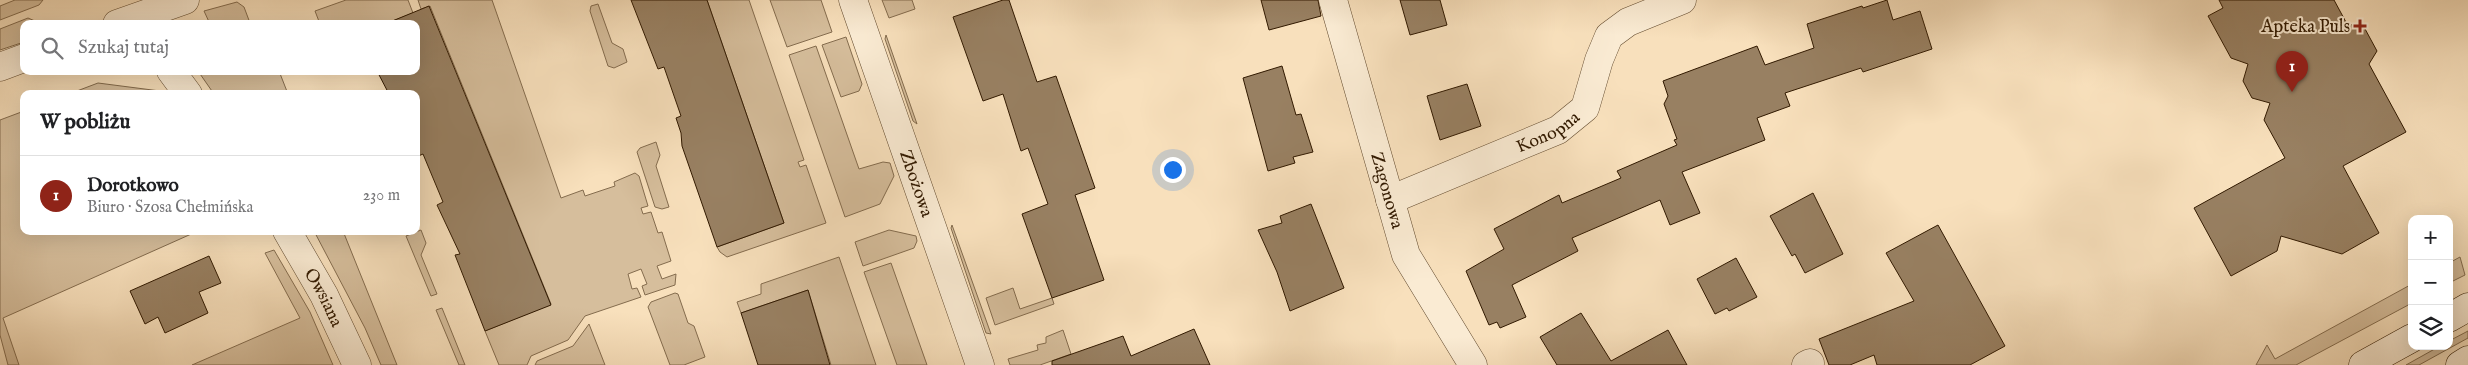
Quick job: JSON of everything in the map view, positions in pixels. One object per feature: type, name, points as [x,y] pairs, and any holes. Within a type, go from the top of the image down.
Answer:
[{"type":"street","points":[[125,17],[185,0]]},
{"type":"street","name":"Zbożowa","points":[[853,0],[980,365]]},
{"type":"street","name":"Zagonowa","points":[[1333,0],[1406,255],[1473,365]]},
{"type":"street","name":"Konopna","points":[[1390,200],[1558,130],[1585,108],[1598,60],[1608,36],[1628,22],[1682,0]]},
{"type":"street","points":[[0,67],[20,60]]},
{"type":"street","points":[[173,75],[185,90]]},
{"type":"street","name":"Owsiana","points":[[290,235],[324,295],[357,365]]},
{"type":"street","points":[[2453,316],[2468,308]]},
{"type":"street","points":[[2364,365],[2408,340]]},
{"type":"street","points":[[2460,365],[2468,360]]},
{"type":"shaded area","points":[[15,0],[43,0],[39,5],[0,20],[0,6]]},
{"type":"shaded area","points":[[346,0],[408,0],[413,13],[395,20],[318,20],[315,11]]},
{"type":"shaded area","points":[[418,0],[492,0],[561,198],[583,190],[585,196],[615,186],[614,182],[635,173],[639,176],[648,206],[641,208],[643,214],[651,212],[658,233],[662,232],[671,261],[657,266],[662,279],[676,274],[675,285],[645,295],[642,286],[647,284],[641,269],[628,274],[632,289],[637,288],[641,297],[585,316],[568,340],[531,356],[527,365],[499,365],[485,331],[551,304],[430,6],[421,9]]},
{"type":"shaded area","points":[[707,0],[749,0],[804,160],[798,162],[800,167],[806,165],[826,223],[727,257],[717,247],[784,223]]},
{"type":"shaded area","points":[[770,0],[821,0],[832,32],[787,47]]},
{"type":"shaded area","points":[[882,0],[912,0],[915,9],[889,18]]},
{"type":"shaded area","points":[[237,2],[244,7],[249,20],[208,20],[204,11]]},
{"type":"shaded area","points":[[598,4],[612,43],[623,49],[627,62],[614,68],[608,66],[590,11],[591,6]]},
{"type":"shaded area","points":[[20,21],[20,43],[0,50],[0,29]]},
{"type":"shaded area","points":[[886,35],[917,124],[913,121],[885,39]]},
{"type":"shaded area","points":[[846,37],[862,84],[859,91],[841,97],[822,45]]},
{"type":"shaded area","points":[[816,46],[859,169],[883,162],[890,163],[894,176],[880,204],[845,217],[789,55]]},
{"type":"shaded area","points":[[201,75],[281,75],[286,90],[211,90]]},
{"type":"shaded area","points":[[98,83],[152,90],[80,90]]},
{"type":"shaded area","points":[[20,112],[20,235],[189,235],[3,318],[19,365],[8,365],[0,335],[0,120]]},
{"type":"shaded area","points":[[656,142],[660,155],[656,166],[669,207],[662,209],[655,207],[637,152],[640,148]]},
{"type":"shaded area","points":[[952,225],[991,334],[986,333],[951,228]]},
{"type":"shaded area","points":[[420,230],[426,243],[421,255],[437,294],[431,296],[406,236],[420,235]]},
{"type":"shaded area","points":[[889,230],[916,236],[917,241],[914,248],[863,266],[855,242]]},
{"type":"shaded area","points":[[316,235],[345,235],[397,365],[381,365],[365,328]]},
{"type":"shaded area","points":[[274,250],[310,312],[333,365],[192,365],[300,318],[265,253]]},
{"type":"shaded area","points":[[839,257],[876,365],[831,365],[808,290],[741,313],[737,302],[761,294],[761,284]]},
{"type":"shaded area","points":[[2460,257],[2465,275],[2453,281],[2453,261]]},
{"type":"shaded area","points":[[891,263],[927,365],[897,365],[864,272]]},
{"type":"shaded area","points":[[2408,286],[2408,305],[2296,365],[2256,365],[2267,345],[2275,359]]},
{"type":"shaded area","points":[[1013,288],[1020,309],[1052,298],[1054,304],[995,325],[986,298]]},
{"type":"shaded area","points":[[675,293],[678,294],[688,323],[694,326],[705,357],[684,365],[670,365],[648,307],[651,302]]},
{"type":"shaded area","points":[[442,308],[465,365],[459,365],[436,310]]},
{"type":"shaded area","points":[[589,324],[605,365],[535,365],[537,361],[573,346]]},
{"type":"shaded area","points":[[1063,330],[1071,354],[1040,365],[1010,365],[1008,359],[1038,350],[1037,345],[1046,343],[1046,337]]},
{"type":"shaded area","points":[[2468,331],[2468,338],[2453,346],[2453,339]]},
{"type":"shaded area","points":[[2433,350],[2446,350],[2419,365],[2406,365]]},
{"type":"building","points":[[631,0],[707,0],[784,223],[717,247],[682,146],[681,133],[676,118],[681,116],[664,67],[658,69]]},
{"type":"building","points":[[1003,0],[1009,0],[1037,82],[1056,76],[1095,188],[1075,195],[1104,280],[1052,298],[1022,214],[1048,204],[1028,148],[1021,151],[1003,94],[983,101],[953,17]]},
{"type":"building","points":[[1261,0],[1318,0],[1321,16],[1269,30]]},
{"type":"building","points":[[1400,0],[1440,0],[1447,25],[1410,35]]},
{"type":"building","points":[[1887,0],[1893,20],[1920,11],[1932,49],[1863,72],[1861,68],[1785,93],[1790,106],[1757,118],[1765,140],[1682,172],[1700,213],[1670,225],[1660,200],[1572,238],[1578,251],[1512,285],[1526,317],[1500,328],[1497,322],[1489,325],[1466,271],[1504,249],[1494,229],[1559,195],[1562,203],[1621,178],[1617,171],[1677,145],[1674,140],[1677,139],[1664,104],[1668,96],[1663,81],[1757,46],[1765,65],[1814,48],[1807,24]]},
{"type":"building","points":[[2219,0],[2334,0],[2347,24],[2364,27],[2377,51],[2369,64],[2406,132],[2343,166],[2379,233],[2342,254],[2281,236],[2277,251],[2231,276],[2194,208],[2285,158],[2264,120],[2270,103],[2252,98],[2243,81],[2248,64],[2231,58],[2208,16],[2223,8]]},
{"type":"building","points":[[429,6],[551,305],[485,331],[455,255],[460,254],[437,205],[443,202],[423,154],[420,155],[420,90],[387,90],[379,75],[420,75],[420,20],[395,20]]},
{"type":"building","points":[[1282,66],[1296,115],[1301,114],[1313,152],[1293,157],[1295,163],[1268,171],[1243,78]]},
{"type":"building","points":[[1467,84],[1481,126],[1440,140],[1427,96]]},
{"type":"building","points":[[1813,193],[1843,254],[1805,273],[1795,254],[1792,256],[1770,216]]},
{"type":"building","points":[[1311,204],[1344,288],[1290,311],[1277,272],[1258,230],[1282,223],[1280,216]]},
{"type":"building","points":[[1938,225],[2005,346],[1970,365],[1877,365],[1874,355],[1850,365],[1829,365],[1819,339],[1914,301],[1886,253]]},
{"type":"building","points":[[209,256],[221,283],[199,292],[208,313],[165,333],[158,317],[145,324],[130,291]]},
{"type":"building","points":[[1736,258],[1757,297],[1729,311],[1727,308],[1715,314],[1697,279]]},
{"type":"building","points":[[808,290],[830,365],[758,365],[741,313]]},
{"type":"building","points":[[1581,313],[1611,361],[1668,330],[1687,365],[1557,365],[1540,337]]},
{"type":"building","points":[[1194,329],[1210,365],[1052,365],[1052,361],[1123,336],[1131,356]]},
{"type":"place","name":"Apteka Puls","points":[[2360,26]]},
{"type":"place","name":"Dorotkowo","points":[[2292,92]]}]
